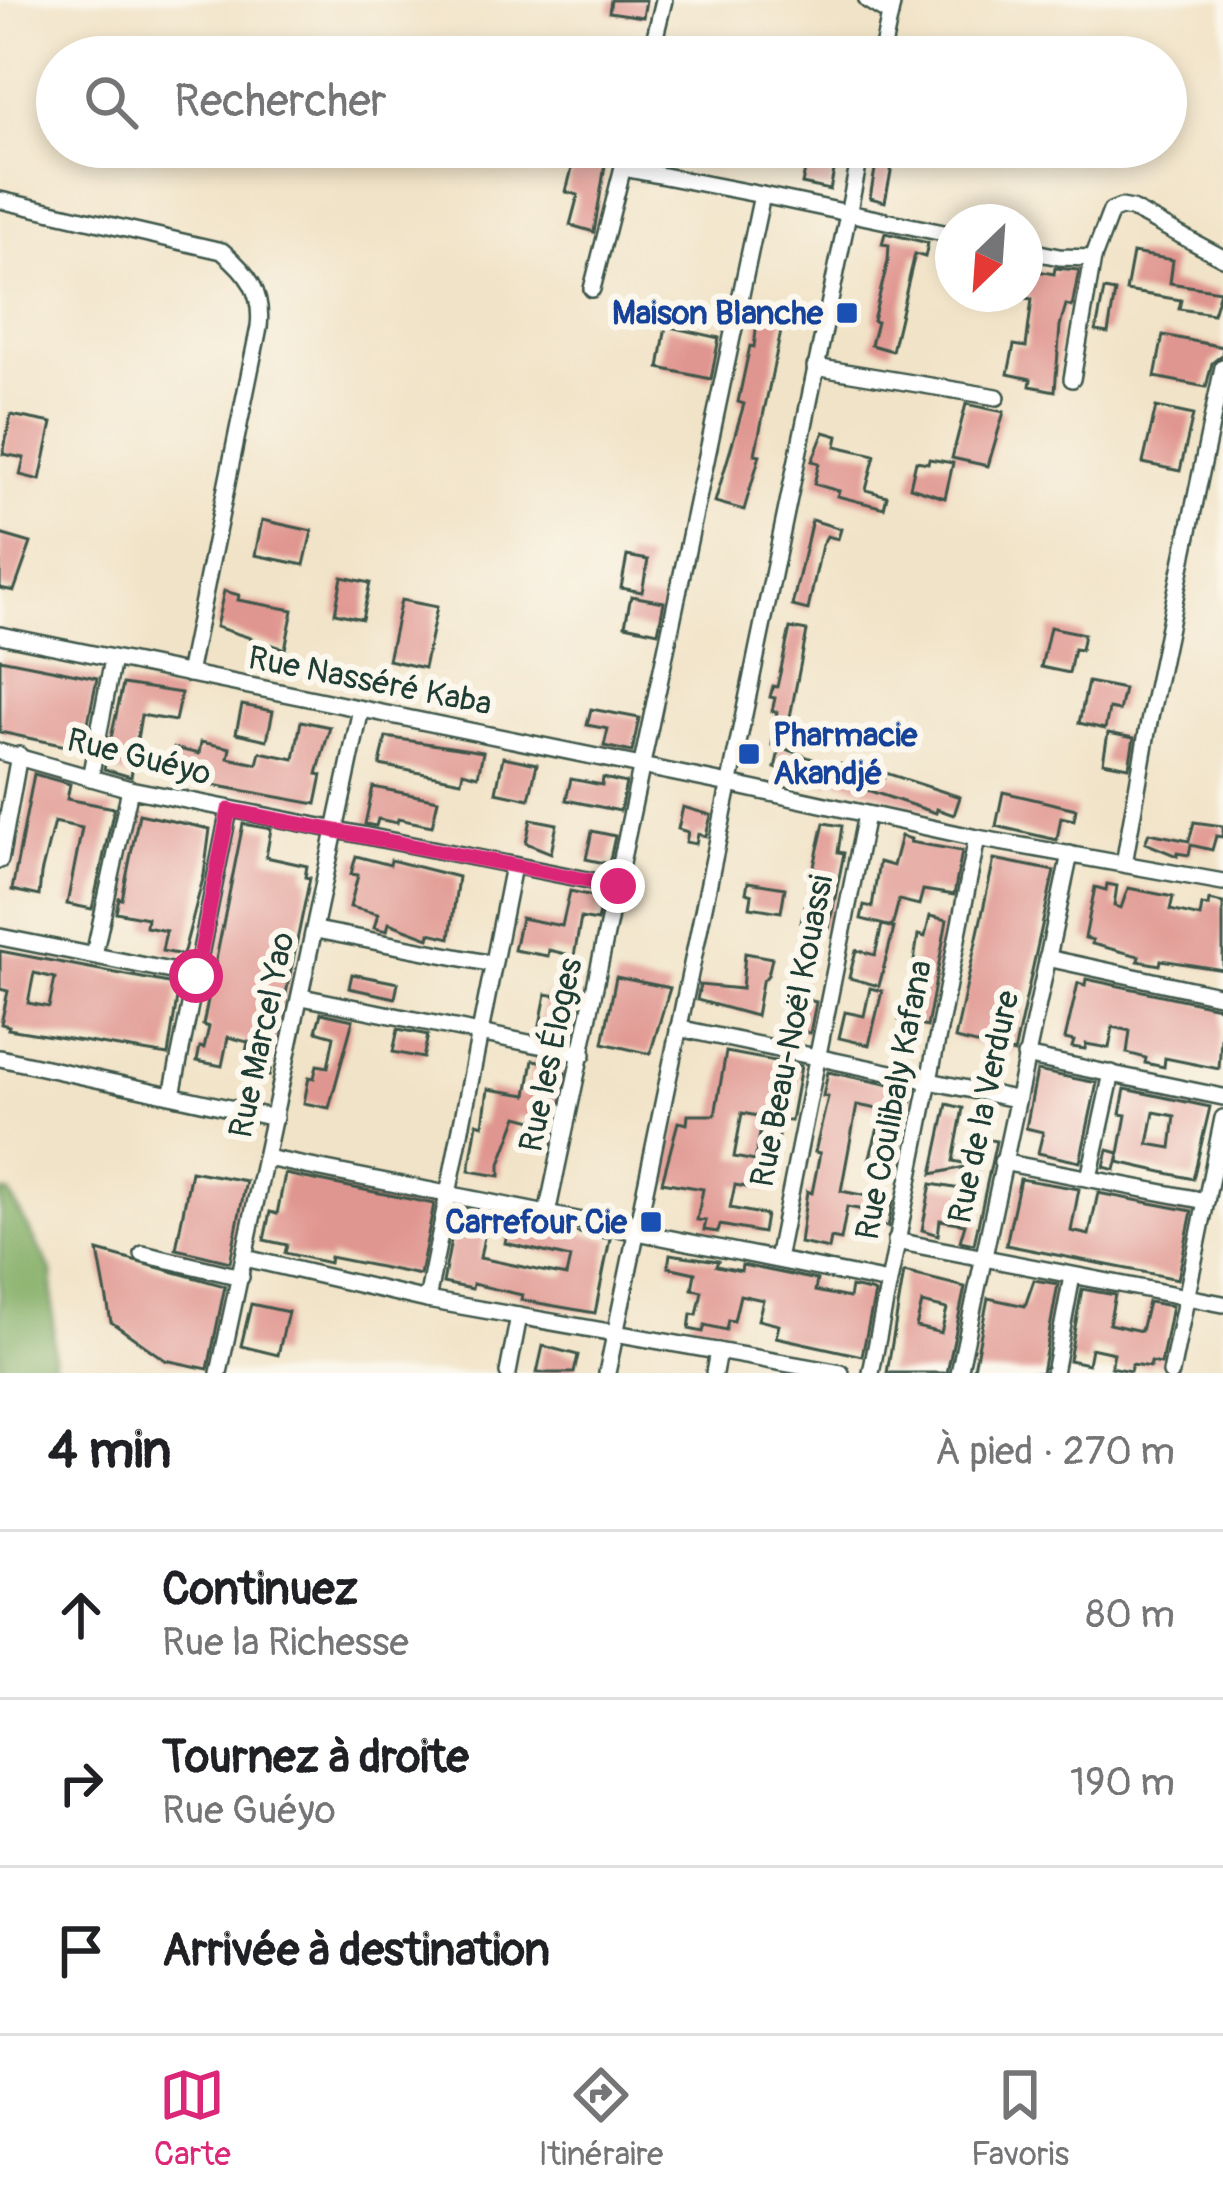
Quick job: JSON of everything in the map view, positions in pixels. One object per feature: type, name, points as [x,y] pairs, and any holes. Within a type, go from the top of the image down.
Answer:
[{"type":"street","points":[[655,36],[664,0]]},
{"type":"street","points":[[867,0],[891,7]]},
{"type":"street","points":[[592,289],[622,168],[935,231]]},
{"type":"street","points":[[607,1373],[857,168]]},
{"type":"street","name":"Rue les Éloges","points":[[547,1214],[762,195]]},
{"type":"street","points":[[0,200],[221,251],[245,270],[258,294],[259,327],[188,674]]},
{"type":"street","points":[[1072,379],[1093,258],[1112,211],[1132,209],[1223,258]]},
{"type":"street","points":[[1043,254],[1093,258]]},
{"type":"street","points":[[815,367],[997,397]]},
{"type":"street","points":[[1124,864],[1223,367]]},
{"type":"street","name":"Rue Nasséré Kaba","points":[[0,635],[976,838],[1223,882]]},
{"type":"street","points":[[90,778],[112,658]]},
{"type":"street","name":"Rue Marcel Yao","points":[[219,1373],[361,710]]},
{"type":"street","name":"Rue Guéyo","points":[[0,752],[130,789],[618,886]]},
{"type":"street","points":[[0,860],[19,755]]},
{"type":"street","points":[[94,955],[130,789]]},
{"type":"street","points":[[172,1095],[229,810]]},
{"type":"street","name":"Rue Beau-Noël Kouassi","points":[[777,1258],[866,815]]},
{"type":"street","name":"Rue Coulibaly Kafana","points":[[871,1373],[976,838]]},
{"type":"street","name":"Rue de la Verdure","points":[[959,1373],[1070,854]]},
{"type":"street","points":[[427,1300],[513,866]]},
{"type":"street","points":[[316,930],[493,964]]},
{"type":"street","points":[[0,937],[196,976]]},
{"type":"street","points":[[1047,958],[1223,996]]},
{"type":"street","points":[[302,997],[583,1054]]},
{"type":"street","points":[[678,1028],[1015,1099]]},
{"type":"street","points":[[1025,1056],[1223,1097]]},
{"type":"street","points":[[0,1058],[275,1118]]},
{"type":"street","points":[[1089,1178],[1112,1073]]},
{"type":"street","points":[[1172,1373],[1223,1118]]},
{"type":"street","points":[[266,1158],[888,1282]]},
{"type":"street","points":[[1002,1162],[1206,1201]]},
{"type":"street","points":[[896,1240],[1223,1304]]},
{"type":"street","points":[[143,1253],[241,1277]]},
{"type":"street","points":[[245,1258],[427,1300],[841,1373]]},
{"type":"street","points":[[1054,1373],[1072,1276]]},
{"type":"street","points":[[508,1373],[519,1316]]},
{"type":"street","points":[[714,1373],[718,1351]]},
{"type":"green space","points":[[0,1192],[9,1193],[52,1272],[54,1373],[0,1373]]},
{"type":"building","points":[[611,0],[646,0],[643,17],[609,12]]},
{"type":"building","points":[[572,168],[605,168],[594,232],[570,225],[578,195],[566,192]]},
{"type":"building","points":[[805,168],[835,168],[830,190],[802,184]]},
{"type":"building","points":[[875,168],[892,168],[885,202],[870,198]]},
{"type":"building","points":[[885,233],[928,243],[925,257],[915,254],[892,351],[871,345],[888,261],[889,245],[882,244]]},
{"type":"building","points":[[1133,253],[1173,260],[1170,283],[1220,291],[1213,314],[1179,309],[1181,300],[1126,291]]},
{"type":"building","points":[[1055,268],[1079,270],[1072,307],[1066,305],[1060,326],[1055,391],[1030,386],[1031,379],[1008,374],[1014,345],[1026,347],[1030,312],[1043,312],[1043,272],[1054,274]]},
{"type":"building","points":[[1104,290],[1115,292],[1108,333],[1096,331]]},
{"type":"building","points":[[758,314],[784,317],[755,454],[760,455],[744,510],[715,502],[744,404],[738,402]]},
{"type":"building","points":[[666,326],[719,338],[711,379],[659,368]]},
{"type":"building","points":[[1163,335],[1223,347],[1222,355],[1212,363],[1206,387],[1155,377]]},
{"type":"building","points":[[966,404],[1004,412],[988,466],[952,458]]},
{"type":"building","points":[[1156,407],[1193,415],[1180,471],[1143,463]]},
{"type":"building","points":[[11,415],[52,423],[40,480],[20,475],[24,458],[3,454]]},
{"type":"building","points":[[824,432],[838,436],[836,446],[875,455],[866,490],[887,496],[884,508],[837,496],[839,491],[814,484],[819,463],[812,461]]},
{"type":"building","points":[[929,459],[953,463],[945,498],[910,487],[916,461],[928,463]]},
{"type":"building","points":[[262,520],[312,531],[304,565],[255,555]]},
{"type":"building","points":[[812,520],[841,529],[838,539],[827,536],[822,545],[808,610],[792,606]]},
{"type":"building","points":[[0,534],[31,543],[14,591],[0,588]]},
{"type":"building","points":[[627,556],[648,560],[642,592],[621,588]]},
{"type":"building","points":[[342,577],[370,583],[362,619],[335,613]]},
{"type":"building","points":[[224,591],[239,595],[238,600],[293,610],[285,649],[216,627]]},
{"type":"building","points":[[631,596],[664,602],[658,632],[625,625]]},
{"type":"building","points":[[401,600],[437,607],[424,668],[388,660]]},
{"type":"building","points":[[1050,627],[1084,634],[1081,650],[1074,649],[1069,673],[1041,667]]},
{"type":"building","points":[[790,628],[807,631],[784,747],[772,745],[777,712],[772,711],[775,698],[770,697],[773,686],[777,687]]},
{"type":"building","points":[[0,659],[97,678],[80,749],[0,732]]},
{"type":"building","points":[[1088,682],[1124,689],[1119,711],[1109,709],[1105,729],[1079,723]]},
{"type":"building","points":[[123,684],[181,693],[175,721],[141,715],[131,777],[104,769]]},
{"type":"building","points":[[242,705],[273,711],[267,740],[236,733]]},
{"type":"building","points":[[591,709],[639,718],[632,752],[604,746],[608,729],[587,725]]},
{"type":"building","points":[[301,721],[330,727],[317,774],[322,775],[316,804],[169,777],[174,748],[199,754],[201,742],[230,748],[228,758],[257,764],[260,752],[294,759]]},
{"type":"building","points":[[1108,733],[1134,738],[1129,767],[1103,762]]},
{"type":"building","points":[[386,737],[483,752],[478,776],[463,772],[461,781],[380,765]]},
{"type":"building","points":[[780,747],[839,769],[840,764],[884,778],[886,773],[960,797],[954,815],[831,778],[829,784],[775,768]]},
{"type":"building","points":[[503,757],[537,764],[529,799],[496,792]]},
{"type":"building","points":[[34,774],[70,784],[67,799],[114,808],[92,909],[67,904],[82,828],[54,822],[39,896],[12,890]]},
{"type":"building","points":[[603,778],[626,783],[620,811],[566,800],[571,779],[602,785]]},
{"type":"building","points":[[373,787],[438,800],[432,826],[398,819],[397,823],[378,819],[376,826],[365,824]]},
{"type":"building","points":[[1003,792],[1076,809],[1074,820],[1061,817],[1057,840],[996,826]]},
{"type":"building","points":[[683,807],[711,815],[706,836],[698,834],[696,844],[686,842],[688,832],[678,829]]},
{"type":"building","points":[[139,814],[210,829],[204,875],[183,955],[162,951],[166,931],[146,927],[147,918],[116,912]]},
{"type":"building","points":[[531,819],[557,824],[551,853],[526,843]]},
{"type":"building","points":[[1194,822],[1223,826],[1223,837],[1216,836],[1212,850],[1191,845],[1189,855],[1177,856],[1145,843],[1149,833],[1189,841]]},
{"type":"building","points":[[824,823],[842,826],[838,852],[844,853],[829,928],[801,923]]},
{"type":"building","points":[[243,824],[271,829],[266,857],[307,866],[305,877],[310,878],[269,1076],[249,1072],[248,1042],[228,1037],[222,1066],[197,1061],[209,1027],[203,1025]]},
{"type":"building","points":[[592,831],[615,836],[609,864],[586,859]]},
{"type":"building","points":[[901,836],[910,842],[962,851],[954,895],[923,890],[919,905],[899,900],[892,927],[861,919],[864,905],[872,907],[879,862],[893,866]]},
{"type":"building","points":[[356,856],[458,877],[450,938],[430,933],[429,938],[389,923],[387,931],[374,928],[378,914],[350,907],[358,875],[351,874]]},
{"type":"building","points":[[994,859],[1054,871],[1014,1053],[955,1039]]},
{"type":"building","points":[[748,882],[785,888],[781,912],[750,907]]},
{"type":"building","points":[[1107,884],[1117,886],[1114,906],[1121,908],[1128,888],[1173,897],[1170,910],[1200,917],[1202,905],[1208,906],[1209,900],[1223,903],[1223,970],[1138,961],[1139,956],[1092,944],[1093,940],[1085,938],[1095,887],[1106,890]]},
{"type":"building","points":[[570,891],[602,898],[597,921],[581,918],[574,956],[514,950],[521,918],[562,926]]},
{"type":"building","points":[[930,916],[947,920],[927,1027],[899,1020],[910,988],[918,935],[925,937]]},
{"type":"building","points":[[882,925],[894,928],[879,986],[849,978],[856,950],[875,955]]},
{"type":"building","points":[[0,951],[179,985],[168,1055],[8,1029],[1,1024],[8,991],[0,989]],"holes":[[[34,973],[55,978],[49,1007],[28,1003]]]},
{"type":"building","points":[[745,953],[772,958],[756,1016],[697,1000],[700,985],[742,989]]},
{"type":"building","points":[[352,974],[398,983],[395,998],[349,988]]},
{"type":"building","points":[[616,977],[670,988],[650,1054],[603,1043]]},
{"type":"building","points":[[1086,979],[1223,1008],[1219,1069],[1165,1058],[1164,1067],[1145,1063],[1146,1058],[1127,1053],[1130,1031],[1113,1027],[1109,1048],[1072,1047],[1074,1041],[1065,1039],[1078,983],[1085,985]]},
{"type":"building","points":[[870,988],[882,991],[869,1045],[839,1038],[845,1012],[864,1016]]},
{"type":"building","points":[[546,994],[580,1000],[572,1037],[539,1030]]},
{"type":"building","points":[[799,998],[816,1002],[810,1033],[793,1030]]},
{"type":"building","points":[[321,1013],[353,1020],[329,1108],[304,1103],[309,1077],[314,1078],[317,1065],[328,1067],[334,1036],[316,1031]]},
{"type":"building","points":[[398,1029],[428,1035],[423,1058],[393,1052]]},
{"type":"building","points":[[726,1052],[801,1066],[791,1121],[782,1120],[769,1191],[735,1185],[730,1208],[766,1215],[763,1233],[720,1225],[718,1232],[704,1230],[706,1221],[697,1220],[703,1189],[662,1182],[678,1122],[687,1124],[688,1115],[715,1115]],"holes":[[[742,1113],[763,1117],[755,1161],[734,1157]]]},
{"type":"building","points":[[533,1060],[561,1064],[560,1072],[565,1073],[548,1124],[518,1116],[500,1176],[469,1171],[488,1089],[527,1095]]},
{"type":"building","points":[[1037,1071],[1097,1083],[1080,1162],[1038,1153],[1043,1132],[1026,1128]]},
{"type":"building","points":[[828,1072],[915,1090],[909,1110],[896,1107],[890,1139],[904,1142],[898,1171],[868,1164],[883,1110],[857,1105],[841,1191],[893,1201],[888,1227],[873,1224],[875,1212],[847,1207],[841,1240],[831,1238],[829,1249],[800,1243],[807,1191],[812,1193],[820,1153],[815,1152],[828,1097],[823,1096]]},
{"type":"building","points":[[1125,1089],[1210,1107],[1193,1179],[1118,1162],[1119,1154],[1115,1170],[1104,1167],[1108,1150],[1119,1153],[1126,1115],[1120,1114]],"holes":[[[1154,1112],[1175,1116],[1171,1148],[1148,1144]]]},
{"type":"building","points":[[947,1104],[963,1108],[953,1161],[974,1165],[932,1174]]},
{"type":"building","points":[[984,1139],[996,1141],[974,1244],[960,1241],[965,1224],[940,1220],[938,1235],[922,1230],[931,1184],[972,1191]]},
{"type":"building","points":[[191,1171],[246,1181],[230,1262],[176,1249]]},
{"type":"building","points":[[285,1174],[434,1204],[420,1275],[330,1257],[329,1263],[285,1253],[287,1245],[264,1240],[270,1212],[277,1214]]},
{"type":"building","points":[[1020,1179],[1079,1189],[1071,1231],[1089,1235],[1098,1193],[1192,1211],[1178,1279],[1006,1245]]},
{"type":"building","points":[[457,1208],[488,1215],[480,1258],[566,1276],[570,1258],[505,1243],[510,1219],[610,1239],[595,1313],[521,1300],[522,1295],[473,1284],[472,1289],[443,1283]]},
{"type":"building","points":[[98,1251],[225,1286],[208,1369],[165,1360],[111,1322]]},
{"type":"building","points":[[670,1254],[718,1261],[716,1266],[741,1271],[742,1265],[817,1280],[815,1291],[849,1298],[851,1287],[875,1293],[862,1356],[776,1337],[779,1325],[758,1320],[763,1300],[740,1295],[734,1321],[728,1320],[726,1330],[705,1325],[703,1332],[689,1329],[702,1291],[692,1289],[695,1273],[668,1267]]},
{"type":"building","points":[[904,1272],[965,1287],[947,1373],[887,1373]],"holes":[[[922,1303],[947,1309],[941,1333],[916,1327]]]},
{"type":"building","points":[[1034,1280],[1058,1284],[1042,1373],[973,1373],[988,1298],[1025,1306]]},
{"type":"building","points":[[1082,1289],[1115,1295],[1109,1324],[1141,1331],[1148,1302],[1172,1306],[1161,1364],[1132,1364],[1130,1371],[1111,1367],[1114,1353],[1091,1348],[1088,1364],[1069,1360]]},
{"type":"building","points":[[251,1304],[288,1312],[278,1355],[241,1346]]},
{"type":"building","points":[[543,1346],[578,1355],[574,1373],[537,1373]]},
{"type":"place","name":"Maison Blanche","points":[[847,313]]},
{"type":"place","name":"Pharmacie Akandjé","points":[[749,754]]},
{"type":"place","name":"Carrefour Cie","points":[[651,1222]]},
{"type":"route","points":[[196,976],[229,810],[618,886]]}]
